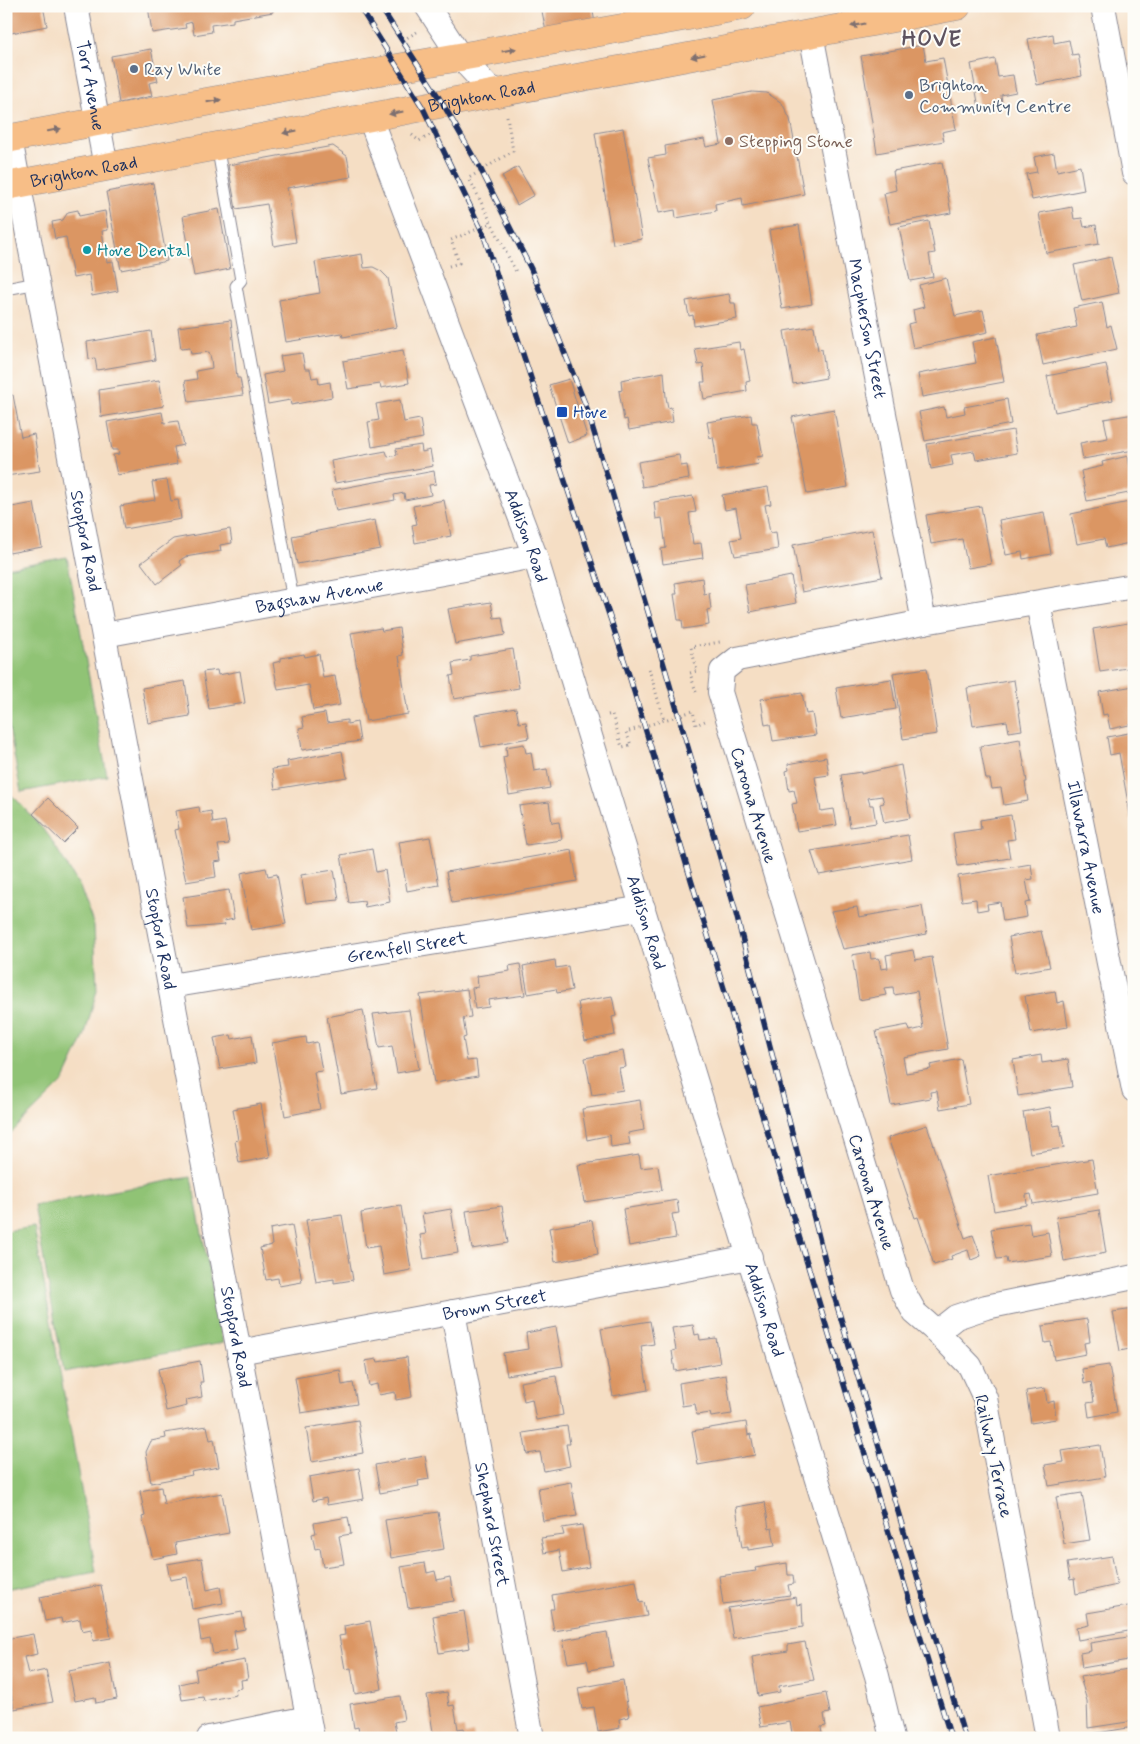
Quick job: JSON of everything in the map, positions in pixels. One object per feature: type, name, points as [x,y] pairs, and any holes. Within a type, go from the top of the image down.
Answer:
[{"type":"main road","points":[[8,139],[98,121],[461,58],[742,6]]},
{"type":"main road","name":"Brighton Road","points":[[12,185],[957,6]]},
{"type":"street","name":"Torr Avenue","points":[[76,6],[106,167]]},
{"type":"street","points":[[427,6],[461,58],[488,88],[503,93]]},
{"type":"street","points":[[1103,6],[1134,173]]},
{"type":"street","name":"Macpherson Street","points":[[811,34],[924,622]]},
{"type":"street","name":"Addison Road","points":[[370,118],[535,556],[750,1257],[876,1676],[892,1738]]},
{"type":"street","name":"Stopford Road","points":[[8,139],[12,185],[38,283],[310,1728]]},
{"type":"street","name":"Bagshaw Avenue","points":[[104,635],[535,556]]},
{"type":"street","name":"Caroona Avenue","points":[[937,1332],[915,1313],[902,1290],[720,692],[722,671],[736,660],[924,622],[1134,586]]},
{"type":"street","name":"Illawarra Avenue","points":[[1038,603],[1134,1090]]},
{"type":"street","name":"Grenfell Street","points":[[170,986],[643,908]]},
{"type":"street","name":"Brown Street","points":[[239,1352],[750,1257]]},
{"type":"street","points":[[937,1332],[956,1317],[986,1306],[1134,1278]]},
{"type":"street","name":"Shephard Street","points":[[453,1312],[532,1738]]},
{"type":"street","name":"Railway Terrace","points":[[937,1332],[970,1366],[985,1398],[1048,1738]]},
{"type":"street","points":[[209,1738],[310,1728]]},
{"type":"lane","points":[[217,146],[241,280],[236,286],[292,600]]},
{"type":"lane","points":[[6,289],[38,283]]},
{"type":"path","points":[[503,93],[513,151],[469,178],[517,274]]},
{"type":"path","points":[[429,274],[460,262],[451,240],[492,224]]},
{"type":"path","points":[[698,697],[690,673],[697,671],[691,647],[728,641]]},
{"type":"path","points":[[649,669],[664,720]]},
{"type":"path","points":[[585,720],[612,714],[622,747],[631,745],[626,732],[693,711],[696,724],[705,722],[703,714]]},
{"type":"green space","points":[[67,557],[107,776],[21,792],[6,712],[6,568]]},
{"type":"green space","points":[[6,792],[16,799],[49,836],[80,887],[94,926],[97,990],[84,1037],[63,1082],[6,1138]]},
{"type":"green space","points":[[191,1177],[223,1343],[64,1372],[34,1205]]},
{"type":"green space","points":[[34,1227],[96,1572],[6,1589],[6,1231]]},
{"type":"building","points":[[6,6],[43,6],[47,26],[6,34]]},
{"type":"building","points":[[148,6],[272,6],[273,12],[233,19],[233,22],[211,25],[212,32],[194,35],[192,22],[185,24],[186,28],[152,33]]},
{"type":"building","points":[[541,6],[592,6],[595,23],[546,32]]},
{"type":"building","points":[[1053,34],[1054,43],[1069,40],[1072,55],[1078,54],[1082,76],[1037,85],[1028,39]]},
{"type":"building","name":"Brighton Community Centre","points":[[923,45],[926,61],[943,58],[956,129],[942,132],[944,141],[877,153],[861,56]]},
{"type":"building","name":"Ray White","points":[[151,49],[158,81],[149,83],[152,96],[119,103],[111,56]]},
{"type":"building","points":[[995,59],[998,77],[1013,75],[1016,92],[1001,95],[1002,104],[979,108],[971,64]]},
{"type":"building","points":[[752,92],[767,93],[782,103],[790,119],[804,194],[743,206],[742,198],[715,204],[716,211],[676,218],[675,210],[659,213],[648,158],[666,155],[665,146],[704,139],[706,147],[721,144],[713,100]]},
{"type":"building","points":[[623,128],[642,239],[613,244],[595,133]]},
{"type":"building","points":[[333,146],[347,156],[351,177],[287,188],[296,242],[274,246],[267,204],[236,209],[228,165]]},
{"type":"building","points":[[1054,153],[1057,171],[1080,166],[1084,190],[1032,200],[1026,174],[1037,172],[1034,157]]},
{"type":"building","points":[[942,162],[951,213],[890,224],[884,193],[896,190],[893,171]]},
{"type":"building","points":[[518,167],[534,195],[517,205],[502,176]]},
{"type":"building","points":[[153,183],[167,261],[121,270],[106,192]]},
{"type":"building","points":[[1072,207],[1074,219],[1082,218],[1084,227],[1096,225],[1099,244],[1046,253],[1039,213]]},
{"type":"building","points":[[219,209],[230,269],[194,276],[183,216]]},
{"type":"building","name":"Hove Dental","points":[[78,210],[79,216],[105,211],[108,230],[102,231],[107,262],[113,261],[118,291],[92,296],[89,275],[73,278],[66,237],[55,239],[52,222],[63,220],[68,212]]},
{"type":"building","points":[[929,221],[935,253],[929,254],[933,277],[910,281],[899,227]]},
{"type":"building","points":[[799,225],[812,304],[782,309],[769,230]]},
{"type":"building","points":[[362,254],[364,268],[373,267],[381,271],[388,278],[397,327],[343,337],[342,333],[286,342],[279,300],[320,293],[315,262]]},
{"type":"building","points":[[1111,257],[1119,293],[1082,301],[1074,265]]},
{"type":"building","points":[[946,278],[955,316],[983,310],[988,332],[913,348],[908,324],[915,322],[913,310],[924,307],[919,285]]},
{"type":"building","points":[[729,294],[731,303],[735,303],[737,319],[694,326],[693,315],[689,316],[686,301]]},
{"type":"building","points":[[1102,302],[1107,327],[1111,325],[1117,349],[1043,365],[1037,335],[1077,327],[1073,308]]},
{"type":"building","points":[[231,320],[237,378],[240,378],[243,395],[189,402],[185,381],[197,379],[196,371],[212,368],[211,359],[209,352],[191,354],[190,348],[181,349],[178,327]]},
{"type":"building","points":[[814,326],[818,350],[822,349],[826,378],[793,384],[784,331]]},
{"type":"building","points":[[151,331],[155,360],[97,370],[95,358],[89,359],[87,342]]},
{"type":"building","points":[[996,337],[1004,382],[922,397],[918,374],[976,363],[972,342]]},
{"type":"building","points":[[739,342],[740,350],[744,349],[750,381],[746,382],[747,391],[704,399],[701,382],[705,382],[703,364],[698,365],[695,349]]},
{"type":"building","points":[[403,350],[409,383],[381,388],[380,384],[348,389],[343,361]]},
{"type":"building","points":[[302,353],[305,369],[310,369],[312,378],[318,377],[319,384],[330,382],[332,397],[291,405],[290,400],[268,404],[263,375],[283,371],[280,356]]},
{"type":"building","points":[[1106,364],[1113,400],[1055,412],[1047,376]]},
{"type":"building","points":[[664,372],[666,397],[668,408],[671,407],[673,422],[629,430],[627,419],[624,420],[619,391],[622,390],[621,380]]},
{"type":"building","points":[[569,379],[587,436],[568,443],[549,385]]},
{"type":"building","points":[[159,380],[164,406],[101,417],[99,390]]},
{"type":"building","points":[[13,395],[21,437],[34,434],[40,471],[6,476],[6,396]]},
{"type":"building","points":[[1007,399],[1011,424],[925,441],[919,412],[944,407],[946,417],[965,413],[964,407]]},
{"type":"building","points":[[400,400],[404,422],[420,419],[423,438],[372,447],[368,422],[379,420],[376,404]]},
{"type":"building","points":[[834,409],[848,487],[807,494],[792,417]]},
{"type":"building","points":[[162,412],[164,423],[178,421],[183,445],[174,447],[177,464],[117,475],[113,455],[119,454],[118,450],[112,450],[107,422]]},
{"type":"building","points":[[1134,414],[1134,450],[1083,459],[1080,443],[1108,438],[1104,419]]},
{"type":"building","points":[[751,415],[752,423],[757,423],[763,456],[757,457],[759,464],[717,471],[713,437],[710,438],[707,422]]},
{"type":"building","points":[[1013,430],[1017,453],[976,460],[974,451],[951,455],[953,465],[931,469],[927,444]]},
{"type":"building","points":[[421,445],[422,452],[430,450],[433,466],[335,483],[331,461],[386,451],[388,457],[397,455],[396,449]]},
{"type":"building","points":[[679,455],[681,466],[687,465],[689,479],[642,487],[638,462]]},
{"type":"building","points":[[1128,456],[1134,492],[1087,501],[1081,471],[1103,466],[1102,462]]},
{"type":"building","points":[[434,471],[436,484],[429,485],[431,495],[405,500],[404,493],[394,495],[395,500],[336,511],[332,490]]},
{"type":"building","points":[[167,480],[171,501],[178,500],[181,519],[124,529],[120,506],[155,500],[152,482]]},
{"type":"building","points":[[768,487],[771,504],[765,505],[770,533],[776,532],[778,549],[735,556],[731,540],[741,538],[736,508],[725,510],[722,495]]},
{"type":"building","points":[[693,496],[696,512],[689,513],[693,544],[701,543],[703,558],[663,564],[661,549],[666,548],[662,518],[656,519],[654,502]]},
{"type":"building","points":[[444,500],[451,536],[415,543],[412,525],[417,524],[413,506]]},
{"type":"building","points":[[1134,501],[1134,542],[1106,548],[1104,539],[1077,544],[1071,514]]},
{"type":"building","points":[[34,503],[42,547],[9,553],[6,535],[6,508]]},
{"type":"building","points":[[981,506],[991,564],[968,568],[962,539],[931,544],[926,515]]},
{"type":"building","points":[[1044,512],[1051,554],[1023,559],[1022,552],[1006,555],[999,520]]},
{"type":"building","points":[[375,520],[380,549],[297,564],[292,536]]},
{"type":"building","points":[[230,529],[232,543],[220,545],[221,551],[185,557],[179,561],[182,565],[157,584],[141,563],[173,539]]},
{"type":"building","points":[[872,530],[882,577],[802,592],[793,545]]},
{"type":"building","points":[[791,576],[796,603],[750,612],[745,585]]},
{"type":"building","points":[[702,578],[704,594],[709,593],[711,609],[707,610],[709,625],[683,629],[682,620],[678,620],[674,594],[677,594],[675,583]]},
{"type":"building","points":[[491,602],[494,618],[502,617],[505,635],[455,644],[448,609]]},
{"type":"building","points":[[1134,622],[1134,667],[1100,672],[1093,629]]},
{"type":"building","points":[[381,628],[382,631],[399,628],[403,655],[399,656],[408,714],[366,721],[351,633]]},
{"type":"building","points":[[513,649],[519,688],[454,699],[450,676],[454,675],[452,663],[470,660],[470,656]]},
{"type":"building","points":[[304,654],[305,657],[319,654],[323,678],[335,676],[340,705],[313,710],[309,685],[278,690],[273,663],[281,661],[281,658]]},
{"type":"building","points":[[927,668],[937,734],[903,739],[893,673]]},
{"type":"building","points":[[217,670],[218,675],[240,671],[245,703],[209,709],[203,672]]},
{"type":"building","points":[[891,679],[896,709],[841,718],[836,688]]},
{"type":"building","points":[[1014,680],[1022,730],[1009,732],[1007,721],[973,726],[967,688]]},
{"type":"building","points":[[185,681],[190,716],[148,723],[142,688]]},
{"type":"building","points":[[1134,686],[1134,724],[1110,729],[1107,714],[1103,715],[1099,692]]},
{"type":"building","points":[[802,693],[806,714],[812,713],[816,735],[773,741],[770,724],[765,725],[761,699]]},
{"type":"building","points":[[516,708],[519,723],[526,722],[529,738],[481,747],[475,715]]},
{"type":"building","points":[[325,713],[327,723],[347,720],[347,724],[357,722],[360,741],[302,750],[299,728],[304,727],[302,717]]},
{"type":"building","points":[[1134,732],[1134,819],[1131,820],[1119,753],[1110,755],[1107,737]]},
{"type":"building","points":[[1020,739],[1028,801],[1004,805],[1001,788],[992,789],[990,779],[986,779],[980,746]]},
{"type":"building","points":[[524,744],[526,753],[531,752],[534,771],[547,769],[550,788],[509,795],[503,757],[507,756],[506,747]]},
{"type":"building","points":[[342,751],[347,777],[275,789],[272,769],[288,767],[287,761]]},
{"type":"building","points":[[826,757],[829,775],[815,777],[821,811],[834,809],[837,825],[797,831],[792,804],[797,803],[794,790],[789,791],[786,771],[789,770],[788,764]]},
{"type":"building","points":[[901,765],[910,818],[884,823],[880,804],[884,803],[882,796],[868,798],[870,805],[873,805],[876,823],[850,827],[841,775],[861,772],[861,774]]},
{"type":"building","points":[[48,798],[78,828],[63,843],[33,814]]},
{"type":"building","points":[[549,802],[552,823],[559,822],[562,840],[526,845],[519,806]]},
{"type":"building","points":[[199,807],[200,813],[211,811],[213,823],[225,821],[229,844],[218,845],[221,861],[214,862],[216,877],[186,882],[175,830],[179,829],[176,811]]},
{"type":"building","points":[[1011,815],[1015,839],[1007,840],[1010,858],[958,866],[953,833],[981,829],[980,820]]},
{"type":"building","points":[[908,835],[912,859],[819,875],[811,851]]},
{"type":"building","points":[[430,837],[439,885],[407,891],[399,842]]},
{"type":"building","points":[[372,849],[376,872],[385,870],[390,902],[365,907],[364,901],[349,903],[341,855]]},
{"type":"building","points":[[572,850],[577,881],[452,903],[446,872]]},
{"type":"building","points":[[1031,864],[1033,879],[1026,880],[1030,902],[1025,903],[1027,917],[1003,921],[1000,902],[987,904],[988,909],[977,911],[976,899],[962,901],[958,876]]},
{"type":"building","points":[[266,868],[268,876],[277,874],[286,924],[251,930],[241,873]]},
{"type":"building","points":[[334,870],[339,900],[306,903],[301,875]]},
{"type":"building","points":[[229,890],[234,919],[224,921],[225,925],[188,928],[183,897]]},
{"type":"building","points":[[922,906],[927,934],[843,949],[831,911],[857,907],[859,917]]},
{"type":"building","points":[[1041,931],[1050,967],[1015,973],[1009,937]]},
{"type":"building","points":[[913,950],[915,960],[932,957],[948,1049],[903,1057],[906,1073],[931,1069],[930,1065],[961,1059],[969,1104],[940,1109],[937,1091],[930,1092],[931,1098],[891,1105],[876,1031],[908,1025],[910,1031],[923,1028],[917,991],[894,995],[893,987],[884,988],[886,995],[859,1000],[852,955],[870,952],[871,959],[879,958],[881,969],[888,968],[886,955]]},
{"type":"building","points":[[555,960],[556,968],[568,966],[572,990],[557,993],[556,989],[528,994],[523,966]]},
{"type":"building","points":[[520,964],[525,995],[488,1000],[489,1007],[475,1009],[472,988],[478,987],[477,976],[510,971],[509,966]]},
{"type":"building","points":[[467,989],[471,1017],[463,1018],[466,1037],[463,1038],[467,1061],[476,1060],[478,1076],[434,1083],[420,995]]},
{"type":"building","points":[[1055,991],[1057,1003],[1064,1001],[1068,1027],[1031,1033],[1025,996]]},
{"type":"building","points":[[612,996],[616,1016],[612,1017],[615,1035],[585,1041],[578,1002]]},
{"type":"building","points":[[363,1010],[377,1088],[341,1094],[327,1017]]},
{"type":"building","points":[[409,1010],[419,1069],[397,1073],[392,1046],[379,1048],[373,1014]]},
{"type":"building","points":[[231,1035],[232,1039],[252,1035],[256,1063],[220,1069],[214,1038]]},
{"type":"building","points":[[306,1037],[307,1044],[317,1042],[322,1071],[314,1072],[320,1109],[285,1116],[272,1043]]},
{"type":"building","points":[[623,1051],[626,1067],[619,1068],[623,1090],[592,1095],[585,1058]]},
{"type":"building","points":[[1041,1055],[1042,1063],[1068,1059],[1072,1087],[1018,1096],[1013,1060]]},
{"type":"building","points":[[640,1100],[644,1130],[628,1133],[630,1144],[611,1147],[610,1135],[587,1140],[582,1109]]},
{"type":"building","points":[[261,1104],[270,1157],[239,1163],[235,1141],[238,1140],[233,1109]]},
{"type":"building","points":[[1050,1107],[1053,1126],[1060,1125],[1064,1148],[1030,1153],[1023,1112]]},
{"type":"building","points":[[927,1125],[965,1238],[973,1235],[981,1256],[971,1260],[968,1250],[951,1256],[952,1259],[934,1265],[918,1217],[915,1218],[888,1138]]},
{"type":"building","points":[[639,1155],[641,1168],[658,1166],[662,1190],[584,1202],[578,1165]]},
{"type":"building","points":[[1092,1159],[1098,1193],[1033,1204],[1031,1194],[1026,1195],[1027,1205],[994,1211],[988,1176]]},
{"type":"building","points":[[677,1200],[679,1213],[672,1214],[676,1238],[629,1246],[623,1209]]},
{"type":"building","points":[[401,1206],[411,1270],[384,1275],[379,1246],[366,1248],[361,1213]]},
{"type":"building","points":[[502,1206],[508,1243],[472,1249],[466,1211]]},
{"type":"building","points":[[451,1209],[458,1253],[424,1259],[420,1235],[426,1234],[422,1214]]},
{"type":"building","points":[[1099,1210],[1106,1253],[1064,1261],[1056,1217]]},
{"type":"building","points":[[342,1215],[353,1280],[334,1283],[334,1279],[316,1282],[306,1220]]},
{"type":"building","points":[[592,1220],[598,1254],[555,1262],[549,1228]]},
{"type":"building","points":[[1029,1223],[1031,1235],[1048,1232],[1052,1256],[1007,1263],[1006,1258],[997,1259],[991,1229]]},
{"type":"building","points":[[292,1225],[302,1282],[279,1286],[278,1278],[266,1280],[260,1248],[272,1245],[270,1229]]},
{"type":"building","points":[[1134,1309],[1134,1348],[1120,1351],[1113,1312]]},
{"type":"building","points":[[1087,1319],[1090,1342],[1084,1343],[1086,1354],[1054,1360],[1051,1342],[1045,1343],[1042,1326]]},
{"type":"building","points":[[650,1321],[654,1344],[641,1346],[648,1390],[613,1396],[601,1329]]},
{"type":"building","points":[[693,1325],[695,1335],[699,1334],[700,1340],[716,1338],[720,1363],[675,1371],[672,1351],[676,1350],[672,1328]]},
{"type":"building","points":[[556,1327],[563,1366],[507,1375],[503,1353],[528,1349],[526,1333]]},
{"type":"building","points":[[407,1357],[412,1397],[396,1400],[395,1392],[379,1395],[377,1384],[369,1386],[365,1361],[377,1359],[378,1362]]},
{"type":"building","points":[[200,1361],[203,1382],[200,1382],[202,1397],[186,1400],[187,1406],[166,1411],[158,1369]]},
{"type":"building","points":[[1109,1365],[1117,1412],[1089,1417],[1087,1403],[1094,1402],[1091,1382],[1084,1384],[1082,1369]]},
{"type":"building","points":[[340,1370],[342,1385],[353,1383],[357,1404],[301,1413],[295,1378]]},
{"type":"building","points":[[726,1375],[732,1414],[711,1417],[710,1413],[697,1415],[695,1404],[682,1406],[679,1383]]},
{"type":"building","points":[[556,1376],[563,1415],[536,1420],[532,1399],[524,1401],[520,1382]]},
{"type":"building","points":[[1045,1388],[1047,1403],[1054,1401],[1056,1419],[1031,1423],[1026,1391]]},
{"type":"building","points":[[358,1420],[363,1453],[312,1462],[306,1428]]},
{"type":"building","points":[[746,1422],[748,1435],[751,1434],[755,1455],[698,1465],[692,1431]]},
{"type":"building","points":[[207,1426],[210,1440],[214,1439],[219,1467],[191,1472],[192,1475],[151,1483],[146,1452],[151,1441],[166,1438],[165,1433]]},
{"type":"building","points":[[567,1426],[570,1444],[566,1444],[570,1466],[544,1471],[540,1452],[527,1454],[523,1433]]},
{"type":"building","points":[[1100,1445],[1105,1477],[1049,1486],[1045,1465],[1064,1462],[1062,1451]]},
{"type":"building","points":[[425,1456],[429,1479],[418,1481],[419,1486],[380,1493],[375,1465]]},
{"type":"building","points":[[359,1468],[364,1499],[327,1505],[326,1498],[313,1501],[309,1477]]},
{"type":"building","points":[[571,1482],[577,1516],[543,1521],[538,1488]]},
{"type":"building","points":[[161,1487],[164,1504],[222,1493],[229,1533],[175,1543],[177,1554],[153,1559],[142,1517],[145,1516],[140,1491]]},
{"type":"building","points":[[1082,1493],[1090,1540],[1064,1544],[1056,1497]]},
{"type":"building","points":[[765,1502],[769,1529],[772,1528],[775,1546],[748,1550],[748,1547],[742,1548],[736,1507]]},
{"type":"building","points":[[438,1512],[444,1549],[391,1558],[385,1520]]},
{"type":"building","points":[[348,1517],[351,1534],[339,1536],[344,1564],[323,1567],[320,1548],[315,1549],[312,1534],[316,1533],[314,1523]]},
{"type":"building","points":[[582,1525],[589,1567],[563,1572],[559,1550],[544,1553],[541,1538],[564,1535],[562,1528]]},
{"type":"building","points":[[1112,1556],[1117,1585],[1076,1594],[1074,1579],[1070,1580],[1067,1563]]},
{"type":"building","points":[[202,1558],[207,1590],[220,1587],[223,1603],[192,1609],[187,1577],[170,1580],[167,1564]]},
{"type":"building","points":[[425,1563],[427,1573],[435,1571],[437,1580],[450,1577],[454,1601],[408,1608],[401,1567]]},
{"type":"building","points":[[787,1563],[788,1575],[793,1575],[794,1584],[788,1585],[790,1595],[723,1604],[719,1576],[756,1571],[755,1568]]},
{"type":"building","points":[[636,1581],[640,1603],[644,1602],[647,1616],[554,1631],[550,1609],[554,1609],[552,1595]]},
{"type":"building","points":[[101,1585],[111,1638],[93,1641],[91,1629],[82,1631],[80,1619],[62,1623],[61,1618],[45,1621],[40,1597]]},
{"type":"building","points":[[796,1597],[797,1605],[802,1604],[803,1627],[733,1638],[728,1608]]},
{"type":"building","points":[[1134,1605],[1134,1630],[1078,1640],[1076,1628],[1089,1625],[1087,1613]]},
{"type":"building","points":[[464,1611],[470,1648],[439,1653],[433,1616]]},
{"type":"building","points":[[242,1612],[245,1629],[234,1631],[237,1650],[213,1654],[210,1639],[201,1641],[198,1620]]},
{"type":"building","points":[[370,1621],[382,1689],[355,1694],[351,1668],[345,1669],[339,1636],[345,1635],[344,1626]]},
{"type":"building","points":[[607,1632],[613,1666],[589,1670],[587,1660],[568,1663],[563,1640]]},
{"type":"building","points":[[33,1634],[37,1654],[24,1657],[28,1674],[46,1670],[53,1702],[14,1709],[8,1678],[10,1677],[6,1659],[6,1639]]},
{"type":"building","points":[[1134,1636],[1134,1659],[1082,1668],[1080,1653],[1091,1651],[1090,1643]]},
{"type":"building","points":[[805,1642],[814,1680],[779,1686],[780,1692],[758,1696],[752,1657],[788,1651],[788,1645]]},
{"type":"building","points":[[245,1660],[248,1679],[241,1680],[242,1688],[235,1689],[236,1695],[204,1701],[203,1697],[182,1700],[179,1684],[197,1680],[195,1669]]},
{"type":"building","points":[[110,1663],[117,1699],[96,1703],[95,1697],[75,1701],[69,1671]]},
{"type":"building","points":[[1134,1668],[1134,1721],[1088,1728],[1087,1701],[1080,1677]]},
{"type":"building","points":[[623,1680],[629,1717],[619,1719],[620,1728],[598,1732],[594,1707],[582,1709],[578,1688]]},
{"type":"building","points":[[447,1692],[449,1706],[454,1705],[458,1729],[464,1728],[465,1735],[473,1733],[474,1738],[434,1738],[427,1695]]},
{"type":"building","points":[[826,1693],[830,1713],[824,1714],[826,1726],[821,1727],[822,1734],[793,1738],[790,1722],[761,1727],[757,1707]]},
{"type":"building","points":[[400,1696],[404,1720],[394,1722],[397,1738],[360,1738],[358,1727],[354,1728],[350,1704]]},
{"type":"building","points":[[1134,1727],[1134,1738],[1091,1738],[1091,1734]]},
{"type":"railway","points":[[359,6],[423,108],[483,233],[629,675],[951,1738]]},
{"type":"railway","points":[[380,6],[443,104],[481,170],[531,269],[586,406],[733,902],[833,1292],[965,1738]]},
{"type":"place","name":"Ray White","points":[[134,69]]},
{"type":"place","name":"Brighton Community Centre","points":[[909,95]]},
{"type":"place","name":"Stepping Stone","points":[[729,141]]},
{"type":"place","name":"Hove Dental","points":[[87,250]]},
{"type":"place","name":"Hove","points":[[562,412]]},
{"type":"district","name":"HOVE","points":[[932,38]]}]
